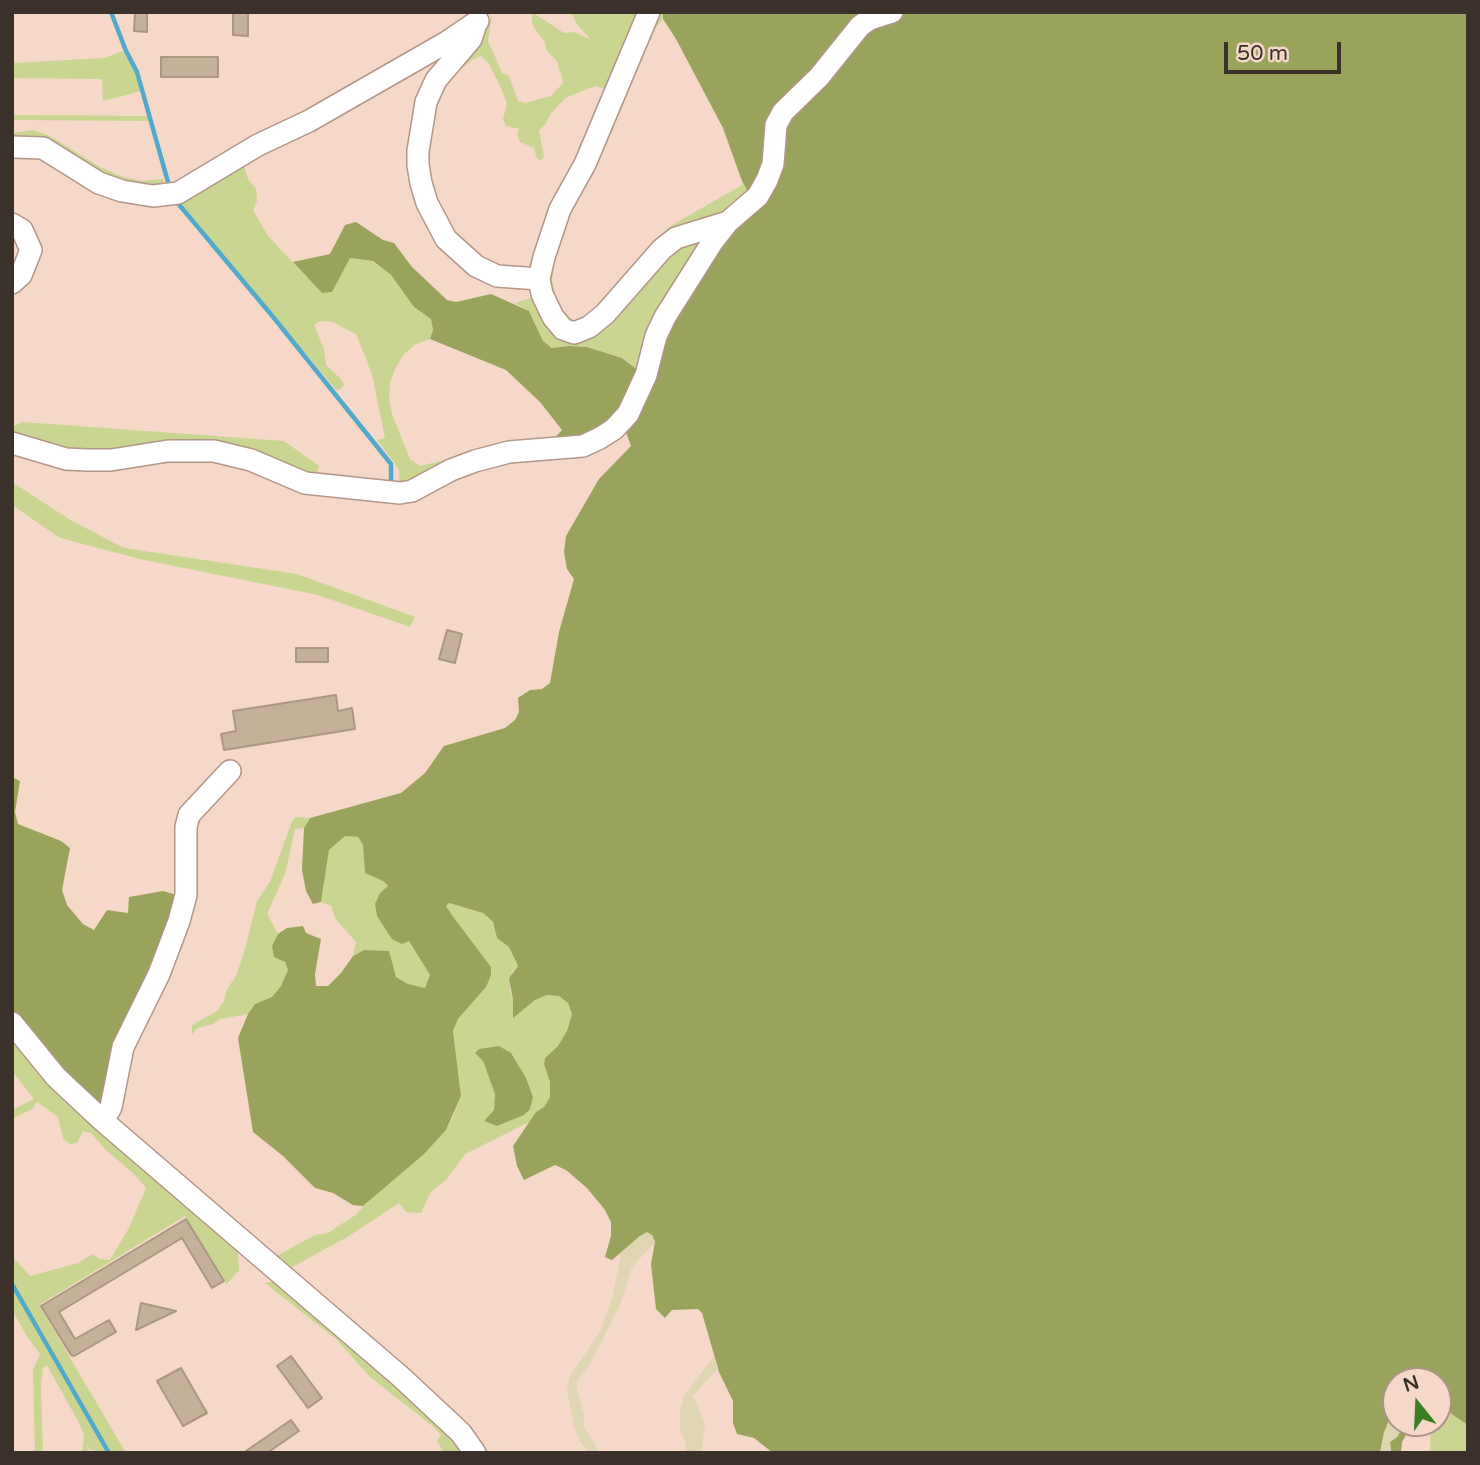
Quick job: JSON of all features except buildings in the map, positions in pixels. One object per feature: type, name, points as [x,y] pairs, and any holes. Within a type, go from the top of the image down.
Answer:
[{"type":"street","points":[[649,12],[585,164],[560,209],[548,244],[539,279],[542,295],[552,317],[563,329],[574,332],[589,327],[605,314],[642,270],[676,239],[728,222]]},
{"type":"street","points":[[12,443],[66,459],[87,460],[111,460],[180,451],[214,451],[251,460],[304,483],[400,494],[427,484],[451,470],[498,455],[583,446],[614,429],[628,414],[646,375],[656,336],[665,317],[713,242],[728,222],[758,195],[767,180],[773,164],[776,125],[783,112],[819,77],[860,26],[870,19],[892,12]]},
{"type":"street","points":[[480,16],[471,39],[436,80],[426,102],[418,151],[421,183],[436,222],[446,239],[476,266],[497,276],[539,279]]},
{"type":"street","points":[[12,147],[43,148],[99,183],[122,191],[153,197],[178,193],[248,150],[309,121],[447,41],[480,16]]},
{"type":"street","points":[[12,225],[22,230],[31,250],[21,275],[12,283]]},
{"type":"street","points":[[103,1121],[111,1107],[123,1047],[159,974],[179,921],[186,895],[186,827],[190,815],[230,771]]},
{"type":"street","points":[[12,1023],[56,1077],[103,1121],[401,1377],[461,1433],[475,1453]]},
{"type":"green space","points":[[532,12],[564,33],[574,32],[591,40],[576,23],[571,12],[643,12],[606,89],[595,86],[565,98],[539,130],[544,157],[541,160],[537,159],[534,148],[520,142],[517,135],[519,129],[506,126],[503,119],[507,104],[489,64],[481,56],[472,60],[445,83],[492,16],[488,41],[502,73],[509,76],[518,101],[525,103],[551,96],[563,83],[562,76],[558,62],[546,50],[545,42],[532,23]]},
{"type":"green space","points":[[653,12],[663,12],[663,19],[652,32],[613,129],[567,220],[556,251],[552,280],[557,302],[574,321],[590,314],[658,237],[672,225],[744,184],[751,197],[703,224],[574,328],[547,293],[548,258]]},
{"type":"green space","points":[[663,12],[877,12],[868,16],[771,145],[751,197],[742,181],[723,128],[663,19]]},
{"type":"green space","points":[[914,12],[1468,12],[1468,1425],[1452,1414],[1452,1367],[1382,1367],[1383,1437],[1380,1453],[773,1453],[754,1438],[737,1434],[733,1423],[733,1401],[719,1372],[702,1313],[698,1309],[672,1310],[665,1318],[656,1309],[651,1264],[655,1242],[652,1235],[640,1236],[612,1260],[605,1257],[611,1236],[611,1222],[587,1188],[566,1170],[555,1165],[524,1180],[517,1166],[513,1146],[536,1112],[544,1107],[550,1097],[545,1058],[558,1046],[567,1031],[572,1014],[568,1003],[559,996],[547,995],[535,1000],[513,1018],[509,978],[518,966],[509,947],[497,938],[493,922],[483,913],[449,903],[446,906],[491,967],[491,975],[486,987],[458,1019],[453,1031],[461,1096],[446,1130],[424,1154],[363,1206],[353,1205],[333,1193],[315,1188],[283,1156],[253,1132],[238,1038],[255,1004],[272,997],[281,986],[288,970],[285,962],[274,957],[272,946],[278,934],[287,928],[303,926],[306,933],[321,939],[315,974],[316,986],[328,986],[353,956],[364,950],[389,951],[396,977],[408,984],[425,988],[430,975],[409,941],[402,944],[392,939],[377,916],[375,904],[380,893],[388,886],[365,873],[363,845],[358,837],[345,836],[329,850],[321,902],[313,904],[306,891],[302,870],[304,828],[310,818],[401,793],[425,773],[444,746],[505,728],[515,720],[519,712],[518,698],[530,690],[542,689],[550,683],[559,632],[574,579],[567,569],[564,552],[566,536],[599,479],[631,446],[623,424],[659,337],[747,210],[779,126],[883,17]]},
{"type":"green space","points":[[123,51],[137,76],[141,91],[103,101],[102,79],[12,78],[12,63],[104,58]]},
{"type":"green space","points":[[438,56],[244,166],[248,179],[256,189],[257,201],[253,210],[268,236],[322,293],[342,272],[350,258],[372,261],[391,275],[414,307],[431,319],[433,330],[430,339],[416,344],[404,354],[396,367],[390,382],[392,414],[410,459],[420,466],[466,455],[400,490],[399,469],[377,440],[385,438],[372,374],[356,334],[333,322],[320,321],[314,325],[324,349],[326,365],[344,385],[336,390],[180,202],[191,190]]},
{"type":"green space","points":[[12,115],[147,116],[148,121],[12,120]]},
{"type":"green space","points":[[33,130],[50,136],[100,167],[123,177],[142,181],[163,179],[165,189],[141,190],[12,140],[12,133]]},
{"type":"green space","points":[[356,222],[383,240],[394,243],[412,267],[447,300],[456,302],[491,294],[529,311],[543,341],[552,348],[587,347],[622,358],[643,374],[634,395],[599,435],[548,445],[562,430],[540,402],[506,370],[430,339],[433,330],[431,319],[414,307],[391,275],[373,261],[350,258],[332,292],[322,293],[293,262],[330,254],[345,225]]},
{"type":"green space","points":[[705,233],[643,374],[623,358],[587,347],[553,348],[543,341],[529,311],[515,303],[538,296],[574,338],[665,253]]},
{"type":"green space","points":[[22,422],[284,441],[319,466],[314,480],[252,457],[110,457],[12,439],[12,427]]},
{"type":"green space","points":[[12,482],[72,521],[124,548],[297,574],[415,617],[410,627],[318,595],[144,560],[60,538],[12,505]]},
{"type":"green space","points":[[12,777],[20,781],[15,812],[18,824],[61,841],[70,848],[62,890],[67,905],[83,924],[94,930],[107,910],[128,913],[129,897],[163,891],[180,896],[100,1113],[12,1015]]},
{"type":"green space","points":[[296,817],[310,818],[304,828],[295,829],[285,874],[267,914],[278,934],[272,946],[288,970],[281,986],[272,997],[255,1004],[248,1014],[220,1019],[211,1025],[197,1028],[192,1035],[192,1025],[217,1011],[236,976],[257,901],[270,882],[292,821]]},
{"type":"green space","points":[[345,836],[358,837],[363,845],[365,873],[383,881],[388,887],[409,941],[430,975],[425,989],[396,977],[392,968],[364,950],[353,956],[356,942],[335,918],[331,906],[321,902],[329,850]]},
{"type":"green space","points":[[448,903],[483,913],[493,923],[497,938],[509,947],[518,966],[512,972],[510,991],[513,1017],[535,1000],[547,995],[559,996],[568,1003],[572,1014],[567,1031],[558,1046],[545,1058],[550,1097],[544,1107],[536,1112],[533,1120],[465,1154],[446,1180],[430,1193],[421,1213],[406,1212],[399,1203],[349,1236],[285,1271],[271,1259],[315,1235],[328,1233],[354,1216],[391,1180],[424,1154],[446,1130],[452,1119],[461,1096],[453,1031],[458,1019],[486,987],[445,906]],"holes":[[[483,1061],[524,1115],[497,1126],[484,1121],[494,1110],[495,1094]]]},
{"type":"green space","points":[[12,1038],[235,1247],[238,1253],[239,1270],[227,1284],[185,1216],[39,1305],[126,1453],[110,1453],[12,1282],[12,1256],[30,1276],[78,1263],[93,1254],[99,1259],[110,1260],[129,1228],[146,1188],[91,1133],[83,1131],[77,1143],[70,1144],[63,1139],[58,1117],[37,1102],[32,1109],[12,1119],[12,1110],[34,1099],[12,1071]]},
{"type":"green space","points":[[499,1046],[511,1053],[526,1078],[533,1097],[530,1109],[524,1115],[497,1126],[484,1121],[494,1110],[495,1094],[483,1061],[475,1053],[479,1049]]},
{"type":"green space","points":[[273,1281],[439,1422],[465,1453],[444,1453],[437,1441],[441,1435],[434,1427],[370,1377],[336,1339],[265,1283]]},
{"type":"green space","points":[[12,1286],[107,1453],[96,1453],[90,1450],[87,1444],[88,1453],[82,1453],[84,1435],[47,1365],[43,1368],[41,1385],[43,1453],[35,1453],[33,1370],[40,1354],[12,1309]]},
{"type":"green space","points":[[1452,1414],[1468,1425],[1468,1453],[1430,1451],[1430,1437],[1452,1437]]},
{"type":"green space","points":[[1397,1437],[1405,1437],[1401,1453],[1391,1453],[1390,1442]]},
{"type":"sand","points":[[647,1232],[655,1242],[632,1267],[620,1305],[589,1366],[577,1381],[584,1427],[600,1453],[589,1453],[579,1440],[574,1426],[567,1390],[570,1376],[600,1332],[613,1295],[621,1253]]},
{"type":"sand","points":[[714,1356],[718,1368],[693,1396],[705,1425],[702,1448],[700,1453],[685,1453],[686,1445],[680,1429],[680,1409],[685,1394]]},
{"type":"sand","points":[[1383,1437],[1397,1437],[1390,1442],[1391,1453],[1380,1453]]},
{"type":"waterway","points":[[111,12],[137,72],[168,182]]},
{"type":"waterway","points":[[176,201],[391,464],[391,482]]},
{"type":"waterway","points":[[12,1284],[109,1453]]}]
